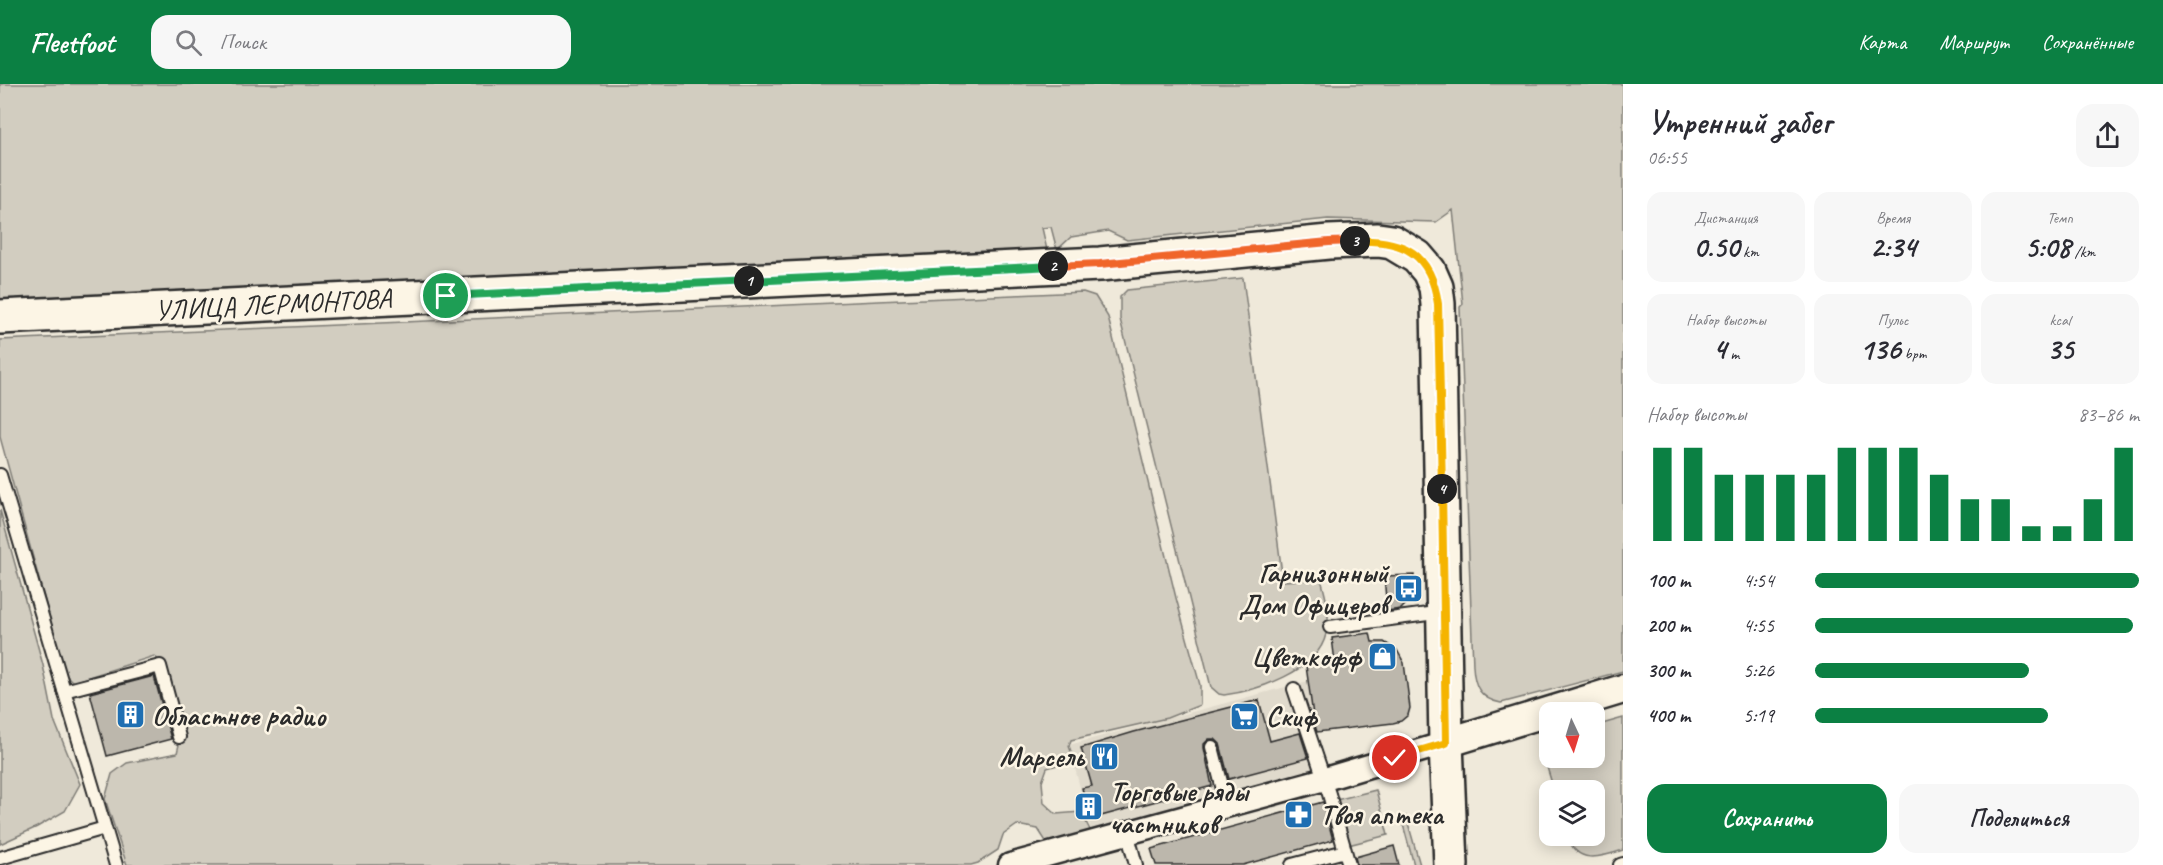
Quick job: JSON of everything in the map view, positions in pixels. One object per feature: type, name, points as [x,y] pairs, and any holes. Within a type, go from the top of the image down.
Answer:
[{"type":"main road","name":"УЛИЦА ЛЕРМОНТОВА","points":[[0,317],[1100,264],[1329,242],[1378,240],[1392,242],[1417,257],[1429,272],[1436,287],[1438,304],[1446,743],[1451,865]]},
{"type":"street","points":[[1010,865],[1325,779],[1623,689]]},
{"type":"lane","points":[[0,475],[116,865]]},
{"type":"lane","points":[[1330,627],[1444,612]]},
{"type":"lane","points":[[64,691],[160,666],[179,737]]},
{"type":"lane","points":[[1294,689],[1325,779],[1349,865]]},
{"type":"lane","points":[[1212,747],[1227,805]]},
{"type":"lane","points":[[0,858],[105,828]]},
{"type":"lane","points":[[1127,832],[1136,865]]},
{"type":"lane","points":[[1292,865],[1345,851]]},
{"type":"shaded area","points":[[0,84],[1623,84],[1623,671],[1501,703],[1483,695],[1475,680],[1460,307],[1463,304],[1453,210],[1436,222],[1328,219],[1127,240],[1108,231],[1071,237],[1057,250],[1051,227],[1042,228],[1047,250],[0,304]]},
{"type":"shaded area","points":[[1243,278],[1283,581],[1321,579],[1328,620],[1321,647],[1299,669],[1269,684],[1224,695],[1211,687],[1120,319],[1120,297],[1127,290]]},
{"type":"shaded area","points":[[1083,292],[1095,296],[1108,317],[1176,598],[1200,685],[1200,705],[1167,718],[1071,740],[1069,746],[1072,754],[1067,762],[1047,768],[1042,782],[1044,803],[1056,814],[1081,812],[1090,830],[1087,837],[1047,843],[1038,829],[1017,825],[1003,835],[998,850],[971,865],[127,865],[105,799],[112,774],[127,763],[177,753],[182,732],[167,667],[154,656],[73,682],[65,674],[0,437],[0,340]]},
{"type":"shaded area","points":[[0,510],[43,665],[54,720],[80,784],[65,811],[0,844]]},
{"type":"shaded area","points":[[1308,681],[1321,769],[1091,830],[1069,745]]},
{"type":"shaded area","points":[[1623,718],[1623,850],[1590,857],[1577,852],[1572,846],[1605,846],[1605,780],[1551,780],[1547,768],[1605,768],[1605,723]]},
{"type":"shaded area","points":[[1376,790],[1388,835],[1348,845],[1336,800]]},
{"type":"shaded area","points":[[1406,816],[1420,865],[1414,865],[1401,817]]},
{"type":"building","points":[[1414,575],[1414,596],[1401,609],[1387,611],[1384,576]]},
{"type":"building","points":[[1370,633],[1372,642],[1384,642],[1397,650],[1404,663],[1410,708],[1408,715],[1401,721],[1393,723],[1317,732],[1306,666],[1335,662],[1332,638]]},
{"type":"building","name":"Областное радио","points":[[154,676],[171,739],[107,756],[90,693]]},
{"type":"building","points":[[1259,700],[1270,741],[1300,733],[1308,758],[1229,779],[1220,744],[1215,739],[1209,739],[1204,744],[1204,748],[1212,786],[1090,819],[1082,788],[1092,786],[1081,748]]},
{"type":"building","points":[[1323,802],[1333,840],[1243,865],[1156,865],[1151,849]]},
{"type":"building","points":[[1394,846],[1399,865],[1357,865],[1355,857]]},
{"type":"place","name":"Гарнизонный Дом Офицеров","points":[[1409,588]]},
{"type":"place","name":"Цветкофф","points":[[1382,656]]},
{"type":"place","name":"Областное радио","points":[[131,715]]},
{"type":"place","name":"Скиф","points":[[1245,716]]},
{"type":"place","name":"Марсель","points":[[1105,756]]},
{"type":"place","name":"Торговые ряды частников","points":[[1089,807]]},
{"type":"place","name":"Твоя аптека","points":[[1299,814]]},
{"type":"route","points":[[446,296],[1100,264],[1329,242],[1378,240],[1392,242],[1417,257],[1429,272],[1436,287],[1438,304],[1446,743],[1395,758]]}]
